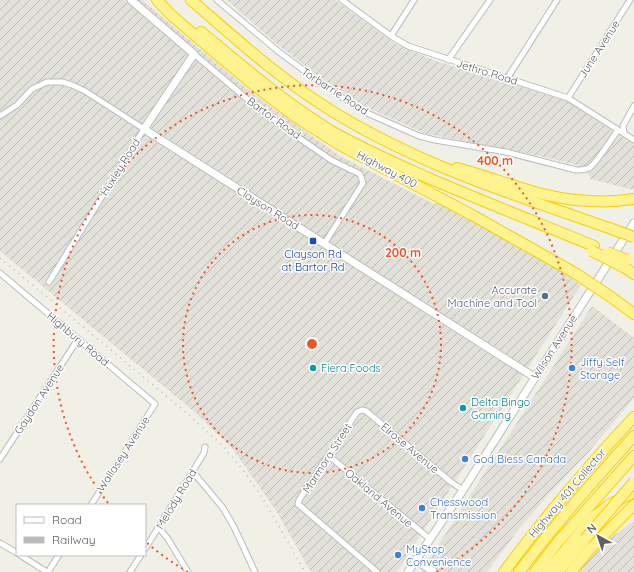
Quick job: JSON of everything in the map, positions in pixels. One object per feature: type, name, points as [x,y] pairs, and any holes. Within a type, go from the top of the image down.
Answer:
[{"type":"highway","name":"Highway 400","points":[[157,0],[170,14],[219,56],[296,117],[340,145],[575,272],[634,314]]},
{"type":"highway","points":[[162,0],[296,108],[334,133],[382,158],[498,208],[530,225],[593,249],[631,267]]},
{"type":"highway","points":[[191,0],[273,69],[320,104],[378,137],[455,173],[634,237]]},
{"type":"highway","points":[[427,160],[471,171],[540,192],[575,200],[606,202],[633,199]]},
{"type":"highway","points":[[611,441],[634,409]]},
{"type":"highway","name":"Highway 401 Collector","points":[[504,572],[529,538],[611,441],[634,417]]},
{"type":"highway","points":[[519,572],[544,539],[585,490],[634,436]]},
{"type":"highway","points":[[535,572],[557,543],[634,456]]},
{"type":"highway","points":[[558,572],[634,482]]},
{"type":"highway","points":[[546,572],[564,549],[595,516],[609,505],[634,492]]},
{"type":"highway","points":[[570,572],[589,550],[634,505]]},
{"type":"street","name":"Bartor Road","points":[[131,0],[253,104],[331,160],[360,174],[363,183],[324,244]]},
{"type":"street","name":"Torbarrie Road","points":[[217,0],[279,52],[329,89],[367,113],[419,136],[506,152],[576,170],[582,170],[587,169],[595,163],[618,130]]},
{"type":"street","name":"Jethro Road","points":[[343,0],[391,36],[408,46],[448,60],[508,77],[568,98],[634,140]]},
{"type":"street","points":[[391,36],[414,0]]},
{"type":"street","points":[[448,60],[490,0]]},
{"type":"street","points":[[508,77],[558,0]]},
{"type":"street","name":"June Avenue","points":[[568,98],[630,0]]},
{"type":"street","name":"Huxley Road","points":[[49,282],[144,129],[194,54]]},
{"type":"street","name":"Clayson Road","points":[[0,116],[17,104],[32,88],[47,82],[62,82],[85,91],[534,378]]},
{"type":"street","points":[[624,134],[623,126],[625,120],[634,106]]},
{"type":"street","points":[[611,125],[618,124],[625,120]]},
{"type":"street","name":"Wilson Avenue","points":[[408,572],[463,490],[634,223]]},
{"type":"street","name":"Highbury Road","points":[[1,276],[156,404]]},
{"type":"street","name":"Gaydon Avenue","points":[[0,459],[78,339]]},
{"type":"street","name":"Wallasey Avenue","points":[[92,504],[156,404]]},
{"type":"street","name":"Elrose Avenue","points":[[357,412],[360,410],[366,411],[451,482],[463,490]]},
{"type":"street","name":"Marmora Street","points":[[357,412],[299,500],[298,504],[377,572]]},
{"type":"street","name":"Melody Road","points":[[146,548],[193,472],[204,453],[205,447]]},
{"type":"street","name":"Oakland Avenue","points":[[329,456],[430,539]]},
{"type":"street","points":[[193,472],[223,508],[234,527],[255,572]]},
{"type":"street","points":[[159,528],[168,539],[188,572]]},
{"type":"street","points":[[0,543],[16,552]]},
{"type":"street","points":[[22,556],[48,572],[58,556]]},
{"type":"street","points":[[130,572],[140,556]]},
{"type":"street","points":[[416,560],[434,572]]},
{"type":"shaded area","points":[[0,0],[142,0],[253,94],[340,156],[434,204],[438,201],[542,259],[581,285],[397,572],[311,572],[277,512],[233,449],[196,413],[0,251]]},
{"type":"shaded area","points":[[227,0],[335,0],[397,45],[436,61],[567,101],[634,145],[634,190],[591,179],[584,167],[549,158],[424,133],[366,107],[323,80],[271,39]]},
{"type":"shaded area","points":[[592,306],[634,338],[634,398],[587,454],[522,525],[487,572],[421,572]]},
{"type":"shaded area","points":[[634,521],[634,572],[577,572],[596,548]]},
{"type":"railway","points":[[0,258],[182,409],[223,446],[246,474],[265,502],[305,572]]},
{"type":"place","name":"Clayson Rd at Bartor Rd","points":[[313,241]]},
{"type":"place","name":"Accurate Machine and Tool","points":[[545,296]]},
{"type":"place","name":"Fiera Foods","points":[[313,368]]},
{"type":"place","name":"Jiffy Self Storage","points":[[572,368]]},
{"type":"place","name":"Delta Bingo Gaming","points":[[463,408]]},
{"type":"place","name":"God Bless Canada","points":[[465,459]]},
{"type":"place","name":"Chesswood Transmission","points":[[422,508]]},
{"type":"place","name":"MyStop Convenience","points":[[398,555]]}]
